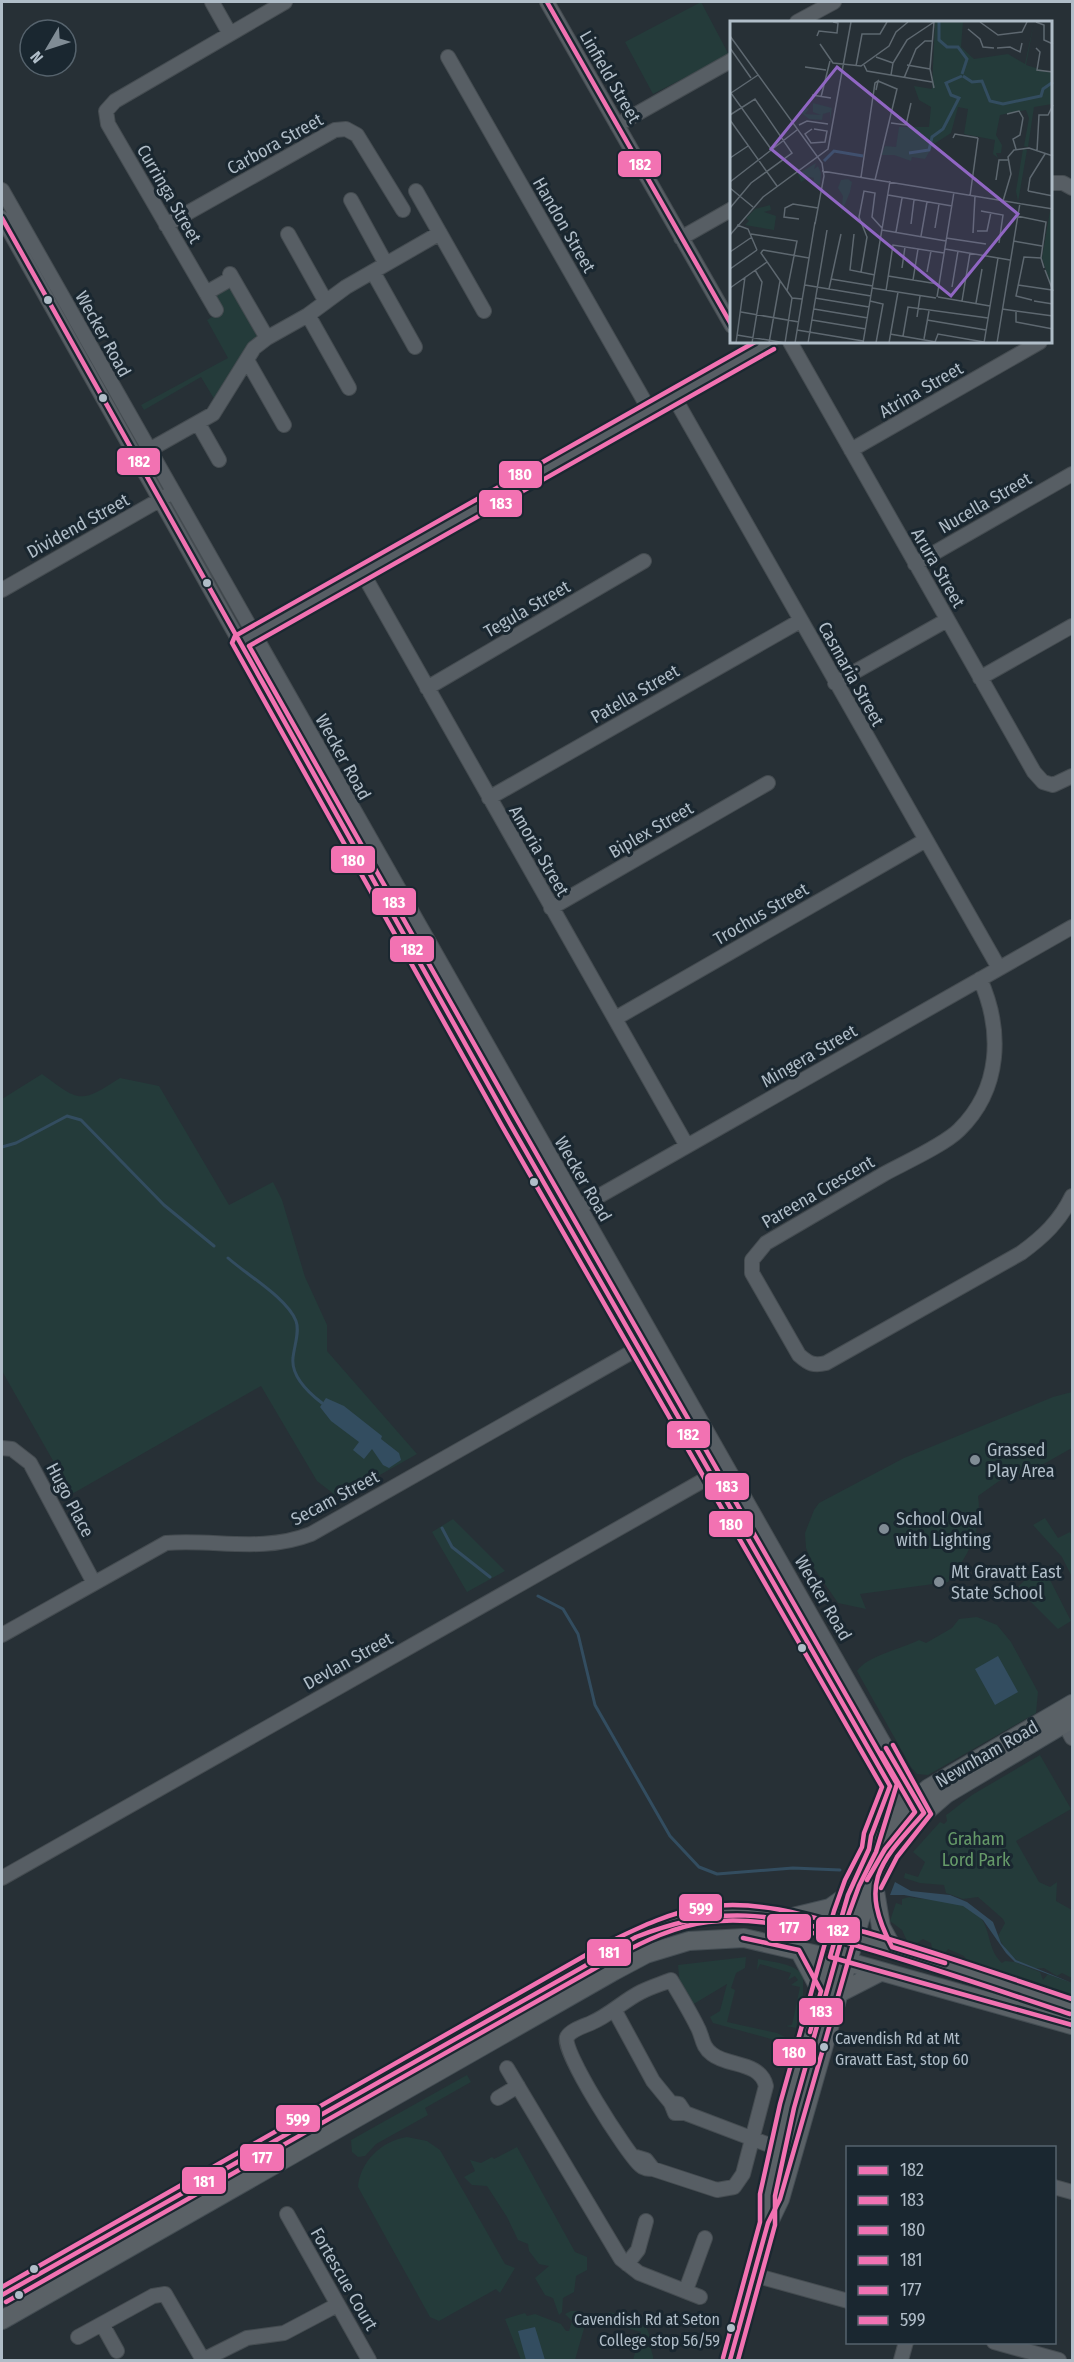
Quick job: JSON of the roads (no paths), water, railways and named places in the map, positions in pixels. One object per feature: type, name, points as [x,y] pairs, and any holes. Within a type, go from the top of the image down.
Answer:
[{"type":"main road","name":"Newnham Road","points":[[839,1960],[837,1932],[848,1895],[869,1849],[915,1810],[942,1779],[1072,1704]]},
{"type":"main road","name":"Newnham Road","points":[[839,1960],[855,1937],[874,1885],[915,1810],[1070,1727]]},
{"type":"main road","points":[[869,1849],[871,1836],[890,1786]]},
{"type":"main road","points":[[874,1885],[881,1927],[892,1947]]},
{"type":"main road","points":[[788,1918],[830,1908],[848,1895]]},
{"type":"main road","points":[[2,2295],[636,1937],[668,1924],[703,1915],[746,1913],[788,1918],[941,1961],[1072,2007]]},
{"type":"main road","points":[[2,2320],[631,1962],[670,1946],[708,1939],[744,1938],[839,1960],[1072,2025]]},
{"type":"main road","points":[[799,1950],[830,1992]]},
{"type":"main road","points":[[730,2361],[768,2223],[767,2194],[785,2151],[839,1960]]},
{"type":"main road","points":[[830,1992],[880,1972]]},
{"type":"street","points":[[212,2],[230,34],[285,2]]},
{"type":"street","name":"Linfield Street","points":[[547,2],[730,323]]},
{"type":"street","points":[[799,21],[834,2]]},
{"type":"street","name":"Curringa Street","points":[[216,310],[108,124],[106,111],[115,101],[230,34]]},
{"type":"street","name":"Handon Street","points":[[448,57],[650,411]]},
{"type":"street","points":[[617,125],[730,61]]},
{"type":"street","name":"Carbora Street","points":[[166,225],[335,130],[346,129],[357,135],[404,190],[403,210]]},
{"type":"street","points":[[1053,183],[1072,185]]},
{"type":"street","points":[[404,190],[440,233],[484,311]]},
{"type":"street","name":"Wecker Road","points":[[3,195],[166,496],[239,643],[365,867],[638,1349],[890,1786],[915,1810]]},
{"type":"street","points":[[351,200],[386,264]]},
{"type":"street","points":[[681,238],[730,210]]},
{"type":"street","name":"Wecker Road","points":[[2,218],[143,454]]},
{"type":"street","points":[[143,454],[213,414],[254,348],[267,338],[440,233]]},
{"type":"street","points":[[288,234],[326,302]]},
{"type":"street","points":[[373,272],[415,347]]},
{"type":"street","points":[[206,293],[228,277],[267,338]]},
{"type":"street","points":[[308,315],[349,388]]},
{"type":"street","points":[[239,643],[650,411],[745,348],[762,344]]},
{"type":"street","name":"Arura Street","points":[[790,344],[1038,778],[1053,785],[1072,776]]},
{"type":"street","name":"Atrina Street","points":[[851,450],[1036,344]]},
{"type":"street","points":[[247,360],[284,425]]},
{"type":"street","name":"Casmaria Street","points":[[674,397],[924,841],[999,968]]},
{"type":"street","points":[[198,423],[219,460]]},
{"type":"street","name":"Nucella Street","points":[[915,564],[1072,474]]},
{"type":"street","name":"Wecker Road","points":[[166,496],[254,634],[653,1340],[915,1810]]},
{"type":"street","name":"Dividend Street","points":[[2,590],[166,496]]},
{"type":"street","name":"Tegula Street","points":[[427,688],[644,561]]},
{"type":"street","name":"Amoria Street","points":[[362,572],[687,1146]]},
{"type":"street","points":[[835,683],[947,620]]},
{"type":"street","name":"Patella Street","points":[[489,798],[800,621]]},
{"type":"street","points":[[980,678],[1072,626]]},
{"type":"street","name":"Biplex Street","points":[[551,908],[768,783]]},
{"type":"street","name":"Trochus Street","points":[[616,1018],[924,841]]},
{"type":"street","points":[[365,867],[380,859]]},
{"type":"street","name":"Mingera Street","points":[[563,1216],[1072,927]]},
{"type":"street","points":[[419,962],[434,954]]},
{"type":"street","name":"Pareena Crescent","points":[[980,979],[994,1018],[996,1042],[993,1067],[984,1100],[958,1132],[765,1243],[752,1260],[752,1273],[799,1355],[808,1363],[816,1365],[826,1363],[1021,1253],[1046,1235],[1065,1211],[1072,1196]]},
{"type":"street","points":[[638,1349],[653,1340]]},
{"type":"street","name":"Secam Street","points":[[2,1635],[166,1543],[188,1541],[254,1545],[288,1543],[311,1534],[638,1349]]},
{"type":"street","name":"Hugo Place","points":[[2,1448],[12,1449],[30,1462],[94,1583]]},
{"type":"street","name":"Devlan Street","points":[[2,1878],[711,1476]]},
{"type":"street","points":[[671,1980],[699,2029],[700,2039],[706,2050],[716,2057],[751,2068],[764,2079],[766,2091],[740,2182],[730,2189],[717,2190],[653,2169],[646,2160],[636,2157],[616,2134],[566,2042],[571,2033],[615,2011],[643,1991],[671,1980]]},
{"type":"street","points":[[615,2011],[653,2080],[671,2103],[675,2113],[685,2113],[785,2151]]},
{"type":"street","points":[[507,2068],[608,2241],[627,2264],[639,2273],[700,2297]]},
{"type":"street","points":[[498,2098],[518,2086]]},
{"type":"street","points":[[1056,2188],[1072,2192]]},
{"type":"street","name":"Fortescue Court","points":[[287,2214],[369,2361]]},
{"type":"street","points":[[627,2264],[638,2250],[646,2221]]},
{"type":"street","points":[[296,2230],[309,2224]]},
{"type":"street","points":[[686,2290],[705,2238]]},
{"type":"street","points":[[754,2274],[846,2300]]},
{"type":"street","points":[[78,2337],[153,2296],[165,2294],[203,2361],[247,2338],[284,2333],[337,2305]]},
{"type":"street","points":[[102,2324],[117,2351]]},
{"type":"street","points":[[901,2361],[906,2344]]},
{"type":"street","points":[[998,2344],[1059,2361]]},
{"type":"water","points":[[326,1398],[344,1406],[382,1436],[381,1439],[399,1453],[401,1460],[389,1468],[383,1465],[372,1449],[364,1459],[353,1450],[359,1442],[331,1421],[320,1407]]},
{"type":"water","points":[[998,1656],[1018,1692],[995,1705],[975,1669]]},
{"type":"water","points":[[895,1882],[911,1891],[950,1895],[967,1902],[993,1922],[1001,1943],[1016,1960],[1072,1983],[1015,1962],[983,1920],[963,1906],[904,1895],[890,1895]]},
{"type":"water","points":[[535,2327],[545,2360],[526,2360],[518,2331]]},
{"type":"waterway","points":[[2,1147],[16,1143],[67,1116],[81,1120],[164,1205],[214,1246]]},
{"type":"waterway","points":[[228,1258],[276,1295],[291,1312],[296,1321],[297,1330],[293,1358],[295,1371],[307,1389],[322,1403]]},
{"type":"waterway","points":[[442,1528],[452,1547],[490,1577]]},
{"type":"waterway","points":[[538,1596],[563,1609],[578,1634],[595,1705],[670,1836],[699,1867],[717,1874],[793,1868],[840,1870]]},
{"type":"place","name":"Grassed Play Area","points":[[975,1460]]},
{"type":"place","name":"School Oval with Lighting","points":[[884,1529]]},
{"type":"place","name":"Mt Gravatt East State School","points":[[939,1582]]},
{"type":"place","name":"Cavendish Rd at Mt Gravatt East, stop 60","points":[[824,2047]]},
{"type":"place","name":"Cavendish Rd at Seton College stop 56/59","points":[[731,2328]]},
{"type":"park label","name":"Graham Lord Park","points":[[976,1849]]}]
